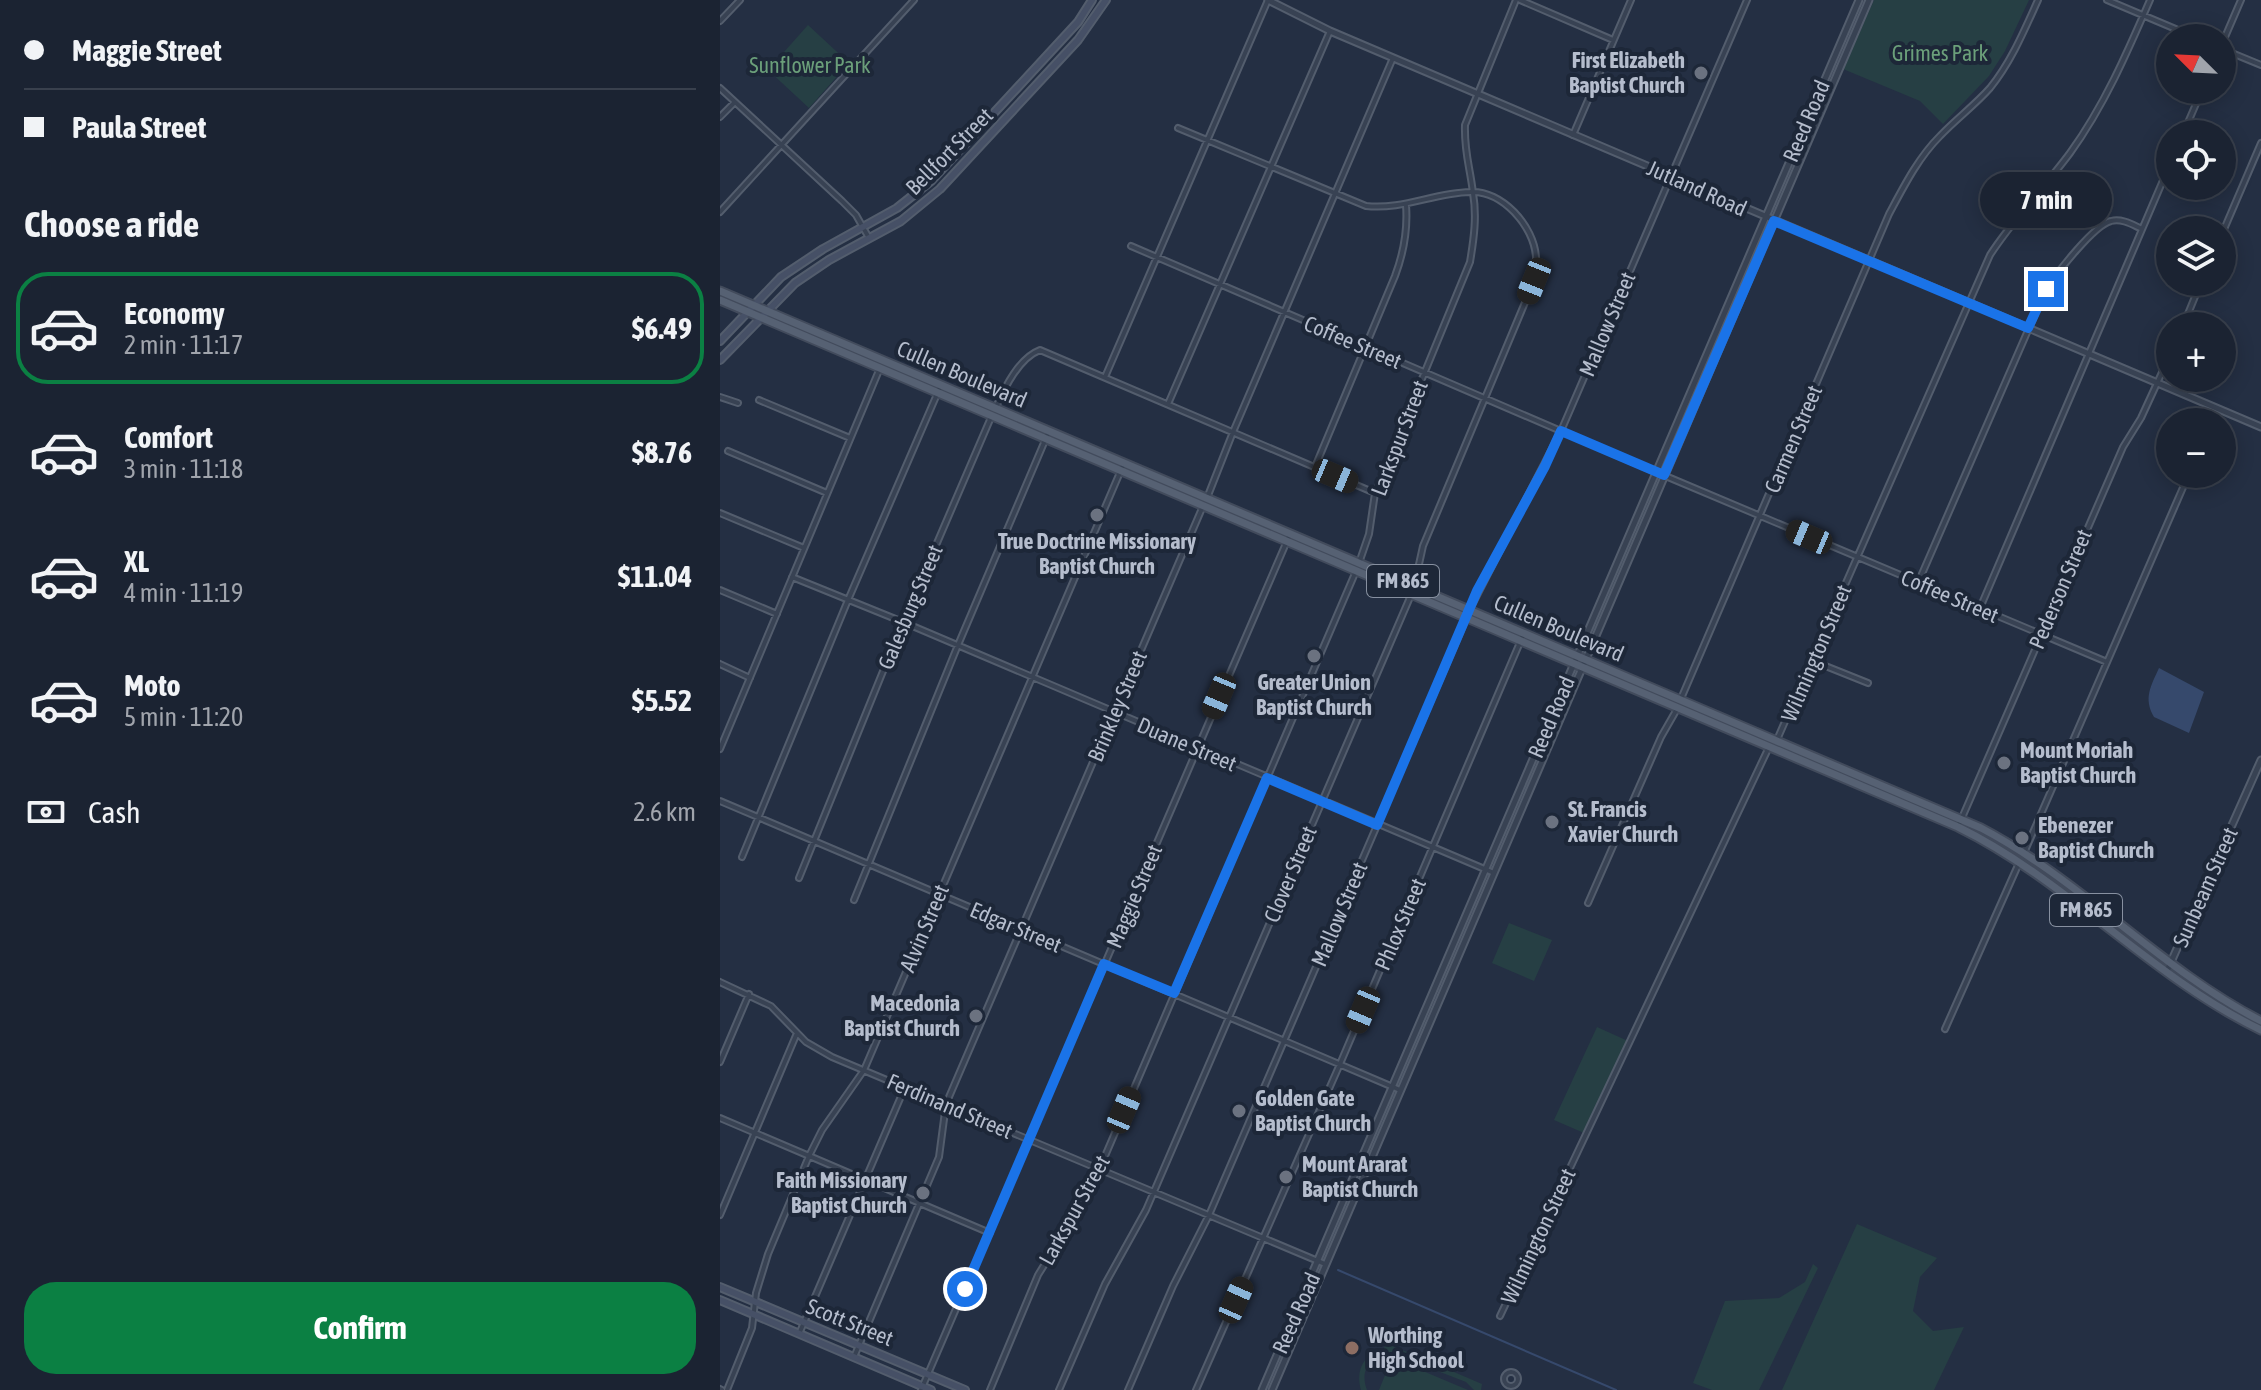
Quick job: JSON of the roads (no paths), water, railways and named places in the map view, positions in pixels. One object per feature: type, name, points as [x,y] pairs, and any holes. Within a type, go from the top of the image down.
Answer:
[{"type":"main road","name":"Bellfort Street","points":[[720,341],[781,277],[823,249],[897,208],[931,181],[1078,22],[1092,0]]},
{"type":"main road","name":"Bellfort Street","points":[[720,360],[795,283],[829,260],[901,221],[940,189],[1039,84],[1087,29],[1106,0]]},
{"type":"main road","points":[[1078,22],[1087,29]]},
{"type":"main road","points":[[1030,75],[1039,84]]},
{"type":"main road","points":[[981,128],[990,136]]},
{"type":"main road","points":[[931,181],[940,189]]},
{"type":"main road","points":[[823,249],[829,260]]},
{"type":"main road","name":"Cullen Boulevard","points":[[720,291],[882,364]]},
{"type":"main road","name":"Cullen Boulevard","points":[[720,300],[940,388],[1358,566],[1466,618],[1523,636]]},
{"type":"main road","name":"Cullen Boulevard","points":[[1413,590],[1470,609],[1769,747],[1901,794],[2022,857],[2085,899],[2124,934]]},
{"type":"main road","name":"Cullen Boulevard","points":[[1679,704],[1778,741],[1902,803],[1960,823]]},
{"type":"main road","points":[[1901,794],[1902,803]]},
{"type":"main road","name":"Cullen Boulevard","points":[[2022,857],[2057,889],[2124,934],[2220,1009],[2261,1030]]},
{"type":"main road","points":[[2057,889],[2065,889],[2082,901],[2085,899]]},
{"type":"main road","name":"Cullen Boulevard","points":[[2168,967],[2261,1021]]},
{"type":"main road","name":"Scott Street","points":[[720,1287],[965,1390]]},
{"type":"main road","name":"Scott Street","points":[[720,1300],[931,1390]]},
{"type":"street","points":[[720,21],[740,0]]},
{"type":"street","points":[[720,212],[914,0]]},
{"type":"street","points":[[1268,0],[1105,377],[1375,493]]},
{"type":"street","name":"Jutland Road","points":[[1268,0],[1330,31],[2156,383]]},
{"type":"street","points":[[1518,0],[1613,40]]},
{"type":"street","name":"Larkspur Street","points":[[990,1390],[1038,1275],[1090,1191],[1358,566],[1369,534],[1375,493],[1470,262],[1476,227],[1464,146],[1467,115],[1518,0]]},
{"type":"street","points":[[1573,135],[1631,0]]},
{"type":"street","name":"Mallow Street","points":[[1128,1390],[1173,1286],[1209,1215],[1470,609],[1561,431],[1747,0]]},
{"type":"street","name":"Reed Road","points":[[1262,1390],[1318,1262],[1374,1151],[1494,873],[1550,741],[1609,581],[1859,0]]},
{"type":"street","name":"Reed Road","points":[[1272,1390],[1325,1264],[1367,1147],[1513,804],[1617,585],[1869,0]]},
{"type":"street","name":"Carmen Street","points":[[1588,903],[1661,737],[1679,704],[1869,261],[1908,178],[1939,136],[1990,88],[2014,52],[2038,0]]},
{"type":"street","points":[[2107,0],[2164,24]]},
{"type":"street","name":"Wilmington Street","points":[[1500,1316],[1769,747],[1778,741],[1990,255],[2011,222],[2069,154],[2107,96],[2150,0]]},
{"type":"street","points":[[2231,24],[2241,0]]},
{"type":"street","points":[[1168,404],[1330,31]]},
{"type":"street","points":[[2236,53],[2261,65]]},
{"type":"street","name":"Brinkley Street","points":[[854,1357],[939,1157],[946,1104],[1393,58]]},
{"type":"street","points":[[1826,76],[1834,79]]},
{"type":"street","points":[[720,88],[842,201],[869,238]]},
{"type":"street","points":[[720,117],[735,101]]},
{"type":"street","points":[[1178,128],[1366,206],[1388,208],[1473,191]]},
{"type":"street","points":[[1799,138],[1808,141]]},
{"type":"street","points":[[2230,216],[2261,143]]},
{"type":"street","name":"Clover Street","points":[[1059,1390],[1105,1284],[1154,1192],[1413,590],[1423,546],[1534,281],[1536,255],[1528,229],[1513,211],[1494,198],[1473,191]]},
{"type":"street","points":[[1980,608],[2156,196]]},
{"type":"street","points":[[1315,467],[1404,250],[1406,205]]},
{"type":"street","points":[[1918,583],[2028,328],[2053,278],[2100,227],[2112,221],[2142,229]]},
{"type":"street","name":"Coffee Street","points":[[1131,246],[1483,399],[2107,662]]},
{"type":"street","points":[[1733,292],[1742,296]]},
{"type":"street","name":"Galesburg Street","points":[[799,878],[903,622],[994,412],[1017,369],[1035,351],[1040,350],[1105,377]]},
{"type":"street","points":[[720,749],[882,364]]},
{"type":"street","points":[[1698,375],[1706,379]]},
{"type":"street","points":[[742,857],[940,388]]},
{"type":"street","name":"Pederson Street","points":[[1960,823],[2123,447],[2156,388]]},
{"type":"street","name":"Jutland Road","points":[[2177,392],[2261,427]]},
{"type":"street","points":[[720,397],[738,403]]},
{"type":"street","points":[[759,400],[850,438]]},
{"type":"street","points":[[854,900],[1048,434]]},
{"type":"street","points":[[728,451],[827,493]]},
{"type":"street","name":"Alvin Street","points":[[723,1390],[752,1328],[768,1254],[809,1156],[822,1130],[864,1070],[1123,467]]},
{"type":"street","points":[[1945,1029],[2183,488]]},
{"type":"street","points":[[720,513],[804,548]]},
{"type":"street","name":"Maggie Street","points":[[922,1388],[1288,537]]},
{"type":"street","name":"Duane Street","points":[[792,577],[1494,873]]},
{"type":"street","points":[[1609,581],[1617,585]]},
{"type":"street","points":[[720,590],[777,614]]},
{"type":"street","name":"Phlox Street","points":[[1196,1390],[1340,1064],[1523,636]]},
{"type":"street","points":[[1813,661],[1868,683]]},
{"type":"street","points":[[720,664],[750,678]]},
{"type":"street","points":[[1542,738],[1550,741]]},
{"type":"street","name":"Sunbeam Street","points":[[2168,967],[2261,760]]},
{"type":"street","name":"Edgar Street","points":[[720,801],[1400,1090]]},
{"type":"street","points":[[1513,804],[1522,807]]},
{"type":"street","points":[[1459,931],[1467,934]]},
{"type":"street","name":"Ferdinand Street","points":[[720,982],[771,1006],[797,1033],[822,1052],[1325,1264]]},
{"type":"street","points":[[1437,982],[1445,986]]},
{"type":"street","points":[[720,1062],[749,994]]},
{"type":"street","points":[[720,1215],[797,1033]]},
{"type":"street","points":[[1415,1034],[1423,1038]]},
{"type":"street","points":[[799,1334],[905,1087]]},
{"type":"street","points":[[720,1118],[990,1233]]},
{"type":"street","points":[[1367,1147],[1374,1151]]},
{"type":"water","points":[[2159,668],[2204,692],[2189,733],[2154,717],[2149,692]]},
{"type":"waterway","points":[[1338,1270],[1616,1390]]},
{"type":"place","name":"First Elizabeth Baptist Church","points":[[1701,73]]},
{"type":"place","name":"True Doctrine Missionary Baptist Church","points":[[1097,515]]},
{"type":"place","name":"Greater Union Baptist Church","points":[[1314,656]]},
{"type":"place","name":"Mount Moriah Baptist Church","points":[[2004,763]]},
{"type":"place","name":"St. Francis Xavier Church","points":[[1552,822]]},
{"type":"place","name":"Ebenezer Baptist Church","points":[[2022,838]]},
{"type":"place","name":"Macedonia Baptist Church","points":[[976,1016]]},
{"type":"place","name":"Golden Gate Baptist Church","points":[[1239,1111]]},
{"type":"place","name":"Mount Ararat Baptist Church","points":[[1286,1177]]},
{"type":"place","name":"Faith Missionary Baptist Church","points":[[923,1193]]},
{"type":"place","name":"Worthing High School","points":[[1352,1348]]},
{"type":"park label","name":"Grimes Park","points":[[1940,53]]},
{"type":"park label","name":"Sunflower Park","points":[[810,65]]}]
